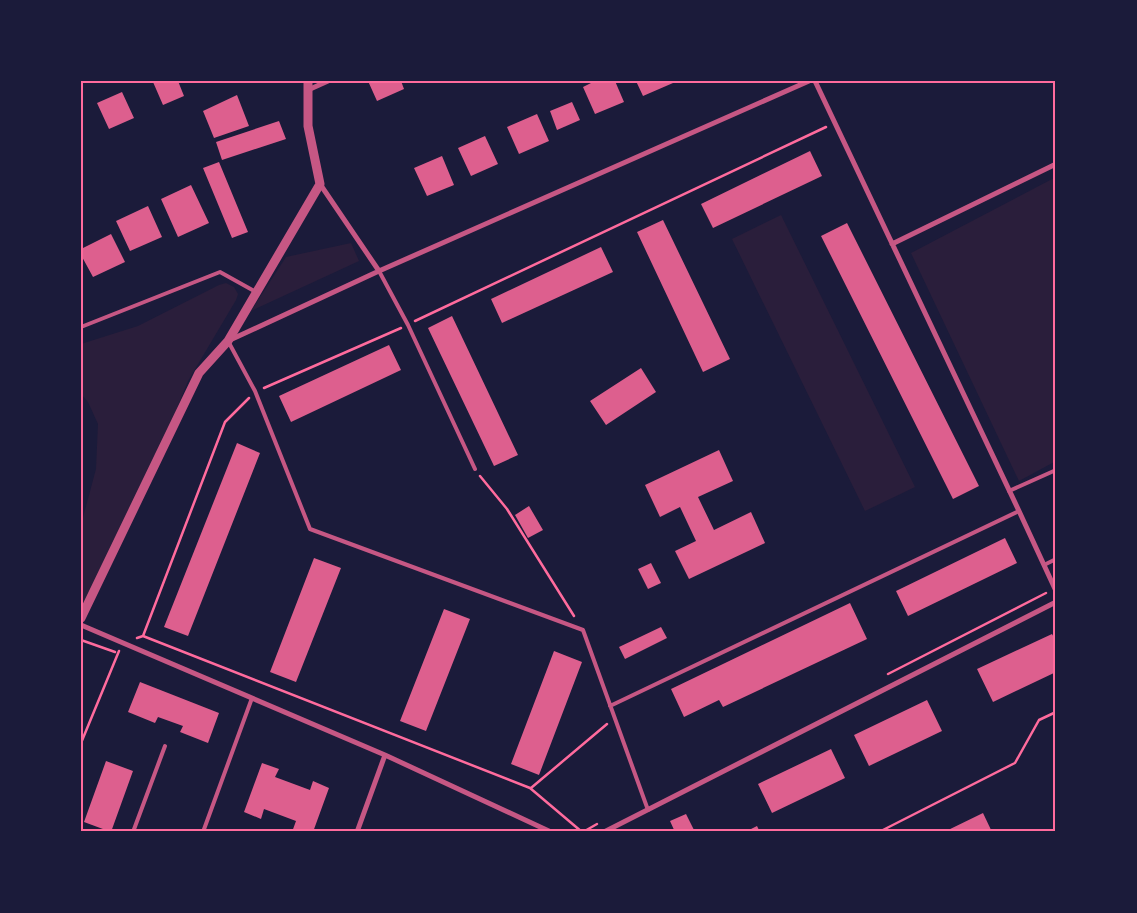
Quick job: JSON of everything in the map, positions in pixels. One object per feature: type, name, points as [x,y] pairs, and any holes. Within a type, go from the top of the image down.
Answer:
[{"type":"street","points":[[328,81],[308,86],[308,126],[320,184],[379,271]]},
{"type":"street","points":[[228,341],[379,271],[809,81]]},
{"type":"street","points":[[814,81],[1056,591]]},
{"type":"street","points":[[892,244],[1056,164]]},
{"type":"street","points":[[81,618],[199,373],[228,341],[320,184]]},
{"type":"street","points":[[604,832],[1056,602]]},
{"type":"street","points":[[81,625],[385,755],[551,832]]},
{"type":"street","points":[[356,832],[385,755]]},
{"type":"lane","points":[[379,271],[408,325],[475,469]]},
{"type":"lane","points":[[81,327],[220,272],[256,292]]},
{"type":"lane","points":[[228,341],[255,391],[310,529],[583,630],[648,810]]},
{"type":"lane","points":[[81,438],[81,443]]},
{"type":"lane","points":[[1009,491],[1056,470]]},
{"type":"lane","points":[[610,706],[1019,511]]},
{"type":"lane","points":[[1044,565],[1056,559]]},
{"type":"lane","points":[[203,832],[252,698]]},
{"type":"lane","points":[[133,832],[165,746]]},
{"type":"path","points":[[143,636],[225,422],[255,391],[408,325],[834,123]]},
{"type":"path","points":[[475,469],[507,509],[583,630]]},
{"type":"path","points":[[81,743],[122,642],[143,636],[530,788],[582,832]]},
{"type":"path","points":[[879,832],[1015,763],[1039,720],[1056,712]]},
{"type":"path","points":[[530,788],[614,719]]},
{"type":"shaded area","points":[[1056,177],[1056,461],[1019,481],[911,253]]},
{"type":"shaded area","points":[[781,215],[915,487],[865,511],[732,239]]},
{"type":"shaded area","points":[[351,243],[359,261],[251,311],[286,257]]},
{"type":"shaded area","points":[[226,283],[234,287],[238,294],[236,300],[188,381],[138,504],[81,608],[81,525],[96,469],[98,424],[88,402],[81,394],[81,344],[138,326]]},
{"type":"building","points":[[178,81],[184,96],[163,105],[153,82]]},
{"type":"building","points":[[368,81],[401,81],[404,89],[377,101]]},
{"type":"building","points":[[595,81],[615,81],[624,102],[595,114],[583,87]]},
{"type":"building","points":[[636,81],[673,81],[673,83],[643,96]]},
{"type":"building","points":[[122,92],[134,118],[109,129],[97,103]]},
{"type":"building","points":[[237,95],[249,126],[214,138],[203,111]]},
{"type":"building","points":[[572,102],[580,120],[557,130],[550,111]]},
{"type":"building","points":[[537,114],[549,141],[519,154],[507,127]]},
{"type":"building","points":[[279,121],[286,139],[222,160],[216,142]]},
{"type":"building","points":[[485,136],[498,164],[471,176],[458,148]]},
{"type":"building","points":[[810,151],[822,176],[713,228],[701,204]]},
{"type":"building","points":[[442,156],[454,185],[427,196],[414,168]]},
{"type":"building","points":[[219,162],[248,232],[232,238],[203,168]]},
{"type":"building","points":[[191,185],[209,223],[178,237],[161,199]]},
{"type":"building","points":[[148,206],[162,237],[130,251],[116,221]]},
{"type":"building","points":[[663,220],[730,359],[703,372],[637,232]]},
{"type":"building","points":[[847,223],[979,486],[953,499],[821,236]]},
{"type":"building","points":[[111,234],[125,262],[93,277],[81,255],[81,249]]},
{"type":"building","points":[[601,247],[613,272],[502,323],[491,299]]},
{"type":"building","points":[[452,316],[518,455],[494,466],[428,328]]},
{"type":"building","points":[[389,345],[401,370],[291,422],[279,396]]},
{"type":"building","points":[[641,368],[656,392],[606,425],[590,401]]},
{"type":"building","points":[[237,443],[260,453],[188,636],[164,627]]},
{"type":"building","points":[[719,450],[733,481],[698,497],[714,530],[751,512],[765,543],[689,579],[675,551],[696,541],[680,507],[660,517],[645,485]]},
{"type":"building","points":[[529,506],[543,530],[528,538],[515,515]]},
{"type":"building","points":[[1005,538],[1017,563],[908,616],[896,591]]},
{"type":"building","points":[[314,558],[341,568],[296,682],[270,672]]},
{"type":"building","points":[[651,563],[661,583],[648,589],[638,569]]},
{"type":"building","points":[[850,603],[867,639],[723,707],[719,700],[684,717],[671,689]]},
{"type":"building","points":[[444,609],[470,619],[426,731],[400,721]]},
{"type":"building","points":[[661,627],[667,638],[625,659],[619,647]]},
{"type":"building","points":[[1052,634],[1056,641],[1056,672],[993,702],[977,669]]},
{"type":"building","points":[[554,651],[582,662],[539,775],[511,764]]},
{"type":"building","points":[[140,682],[219,713],[208,743],[180,732],[183,726],[158,717],[155,723],[128,712]]},
{"type":"building","points":[[927,700],[942,731],[869,766],[854,735]]},
{"type":"building","points":[[831,749],[845,778],[772,813],[758,784]]},
{"type":"building","points":[[106,761],[133,771],[111,832],[84,822]]},
{"type":"building","points":[[262,763],[279,769],[275,777],[310,790],[313,781],[329,788],[313,832],[292,832],[296,821],[264,809],[261,819],[244,812]]},
{"type":"building","points":[[983,813],[992,832],[944,832]]},
{"type":"building","points":[[686,814],[695,832],[675,832],[670,821]]},
{"type":"building","points":[[757,826],[760,832],[745,832]]}]
